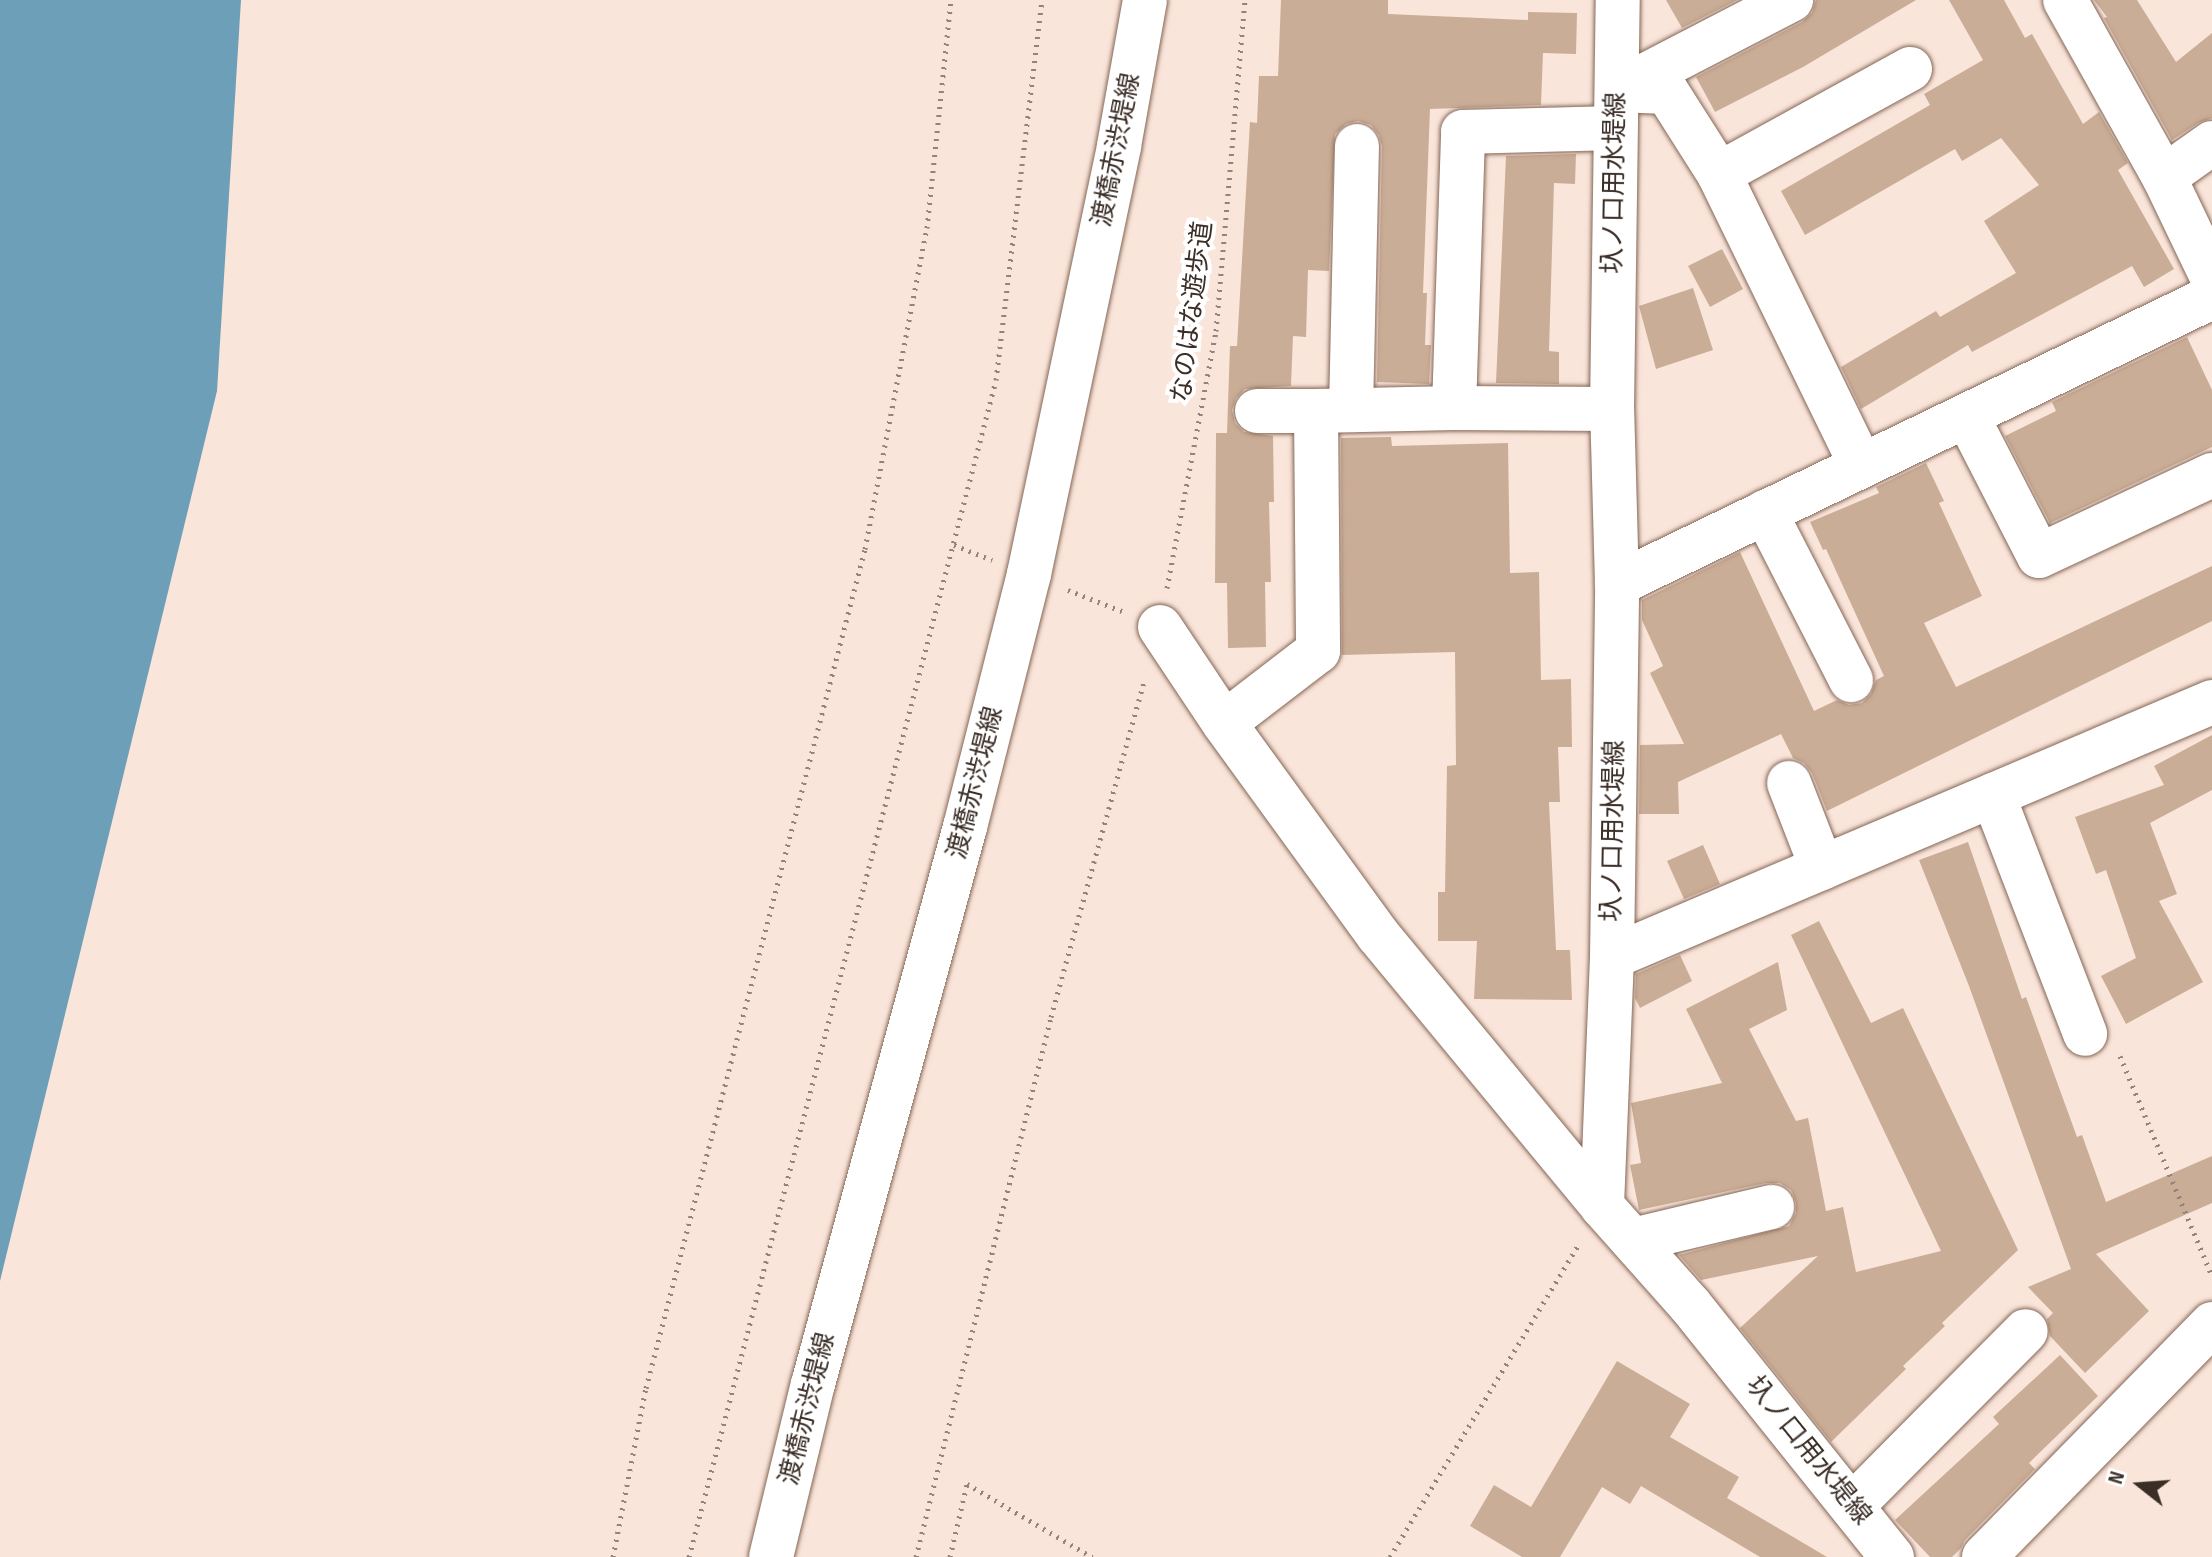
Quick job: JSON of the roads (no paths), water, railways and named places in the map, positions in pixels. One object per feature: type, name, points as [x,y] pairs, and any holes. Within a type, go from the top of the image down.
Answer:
[{"type":"street","name":"渡橋赤渋堤線","points":[[771,1557],[813,1384],[965,827],[1029,574],[1119,146],[1145,0]]},
{"type":"street","name":"圦ノ口用水堤線","points":[[1618,0],[1612,409],[1617,584],[1612,957],[1602,1206],[1853,1505],[1892,1557]]},
{"type":"street","points":[[1616,109],[1791,0]]},
{"type":"street","points":[[2065,0],[2164,177],[2212,277]]},
{"type":"street","points":[[1719,174],[1910,69]]},
{"type":"street","points":[[1454,408],[1463,132],[1616,109],[1667,92],[1719,174],[1861,465]]},
{"type":"street","points":[[2164,177],[2212,143]]},
{"type":"street","points":[[1224,723],[1318,651],[1334,410],[1357,146]]},
{"type":"street","points":[[1617,584],[1861,465],[1968,418],[2212,297]]},
{"type":"street","points":[[1257,411],[1612,409]]},
{"type":"street","points":[[1968,418],[2039,556],[2212,475]]},
{"type":"street","points":[[1765,512],[1851,680]]},
{"type":"street","points":[[1160,627],[1224,723],[1378,935],[1602,1206]]},
{"type":"street","points":[[1612,957],[2212,702]]},
{"type":"street","points":[[1789,783],[1822,868]]},
{"type":"street","points":[[1993,795],[2085,1034]]},
{"type":"street","points":[[1633,1240],[1772,1207]]},
{"type":"street","points":[[1984,1557],[2212,1324]]},
{"type":"street","points":[[1853,1505],[2026,1331]]},
{"type":"water","points":[[0,0],[241,0],[217,391],[0,1281]]}]
